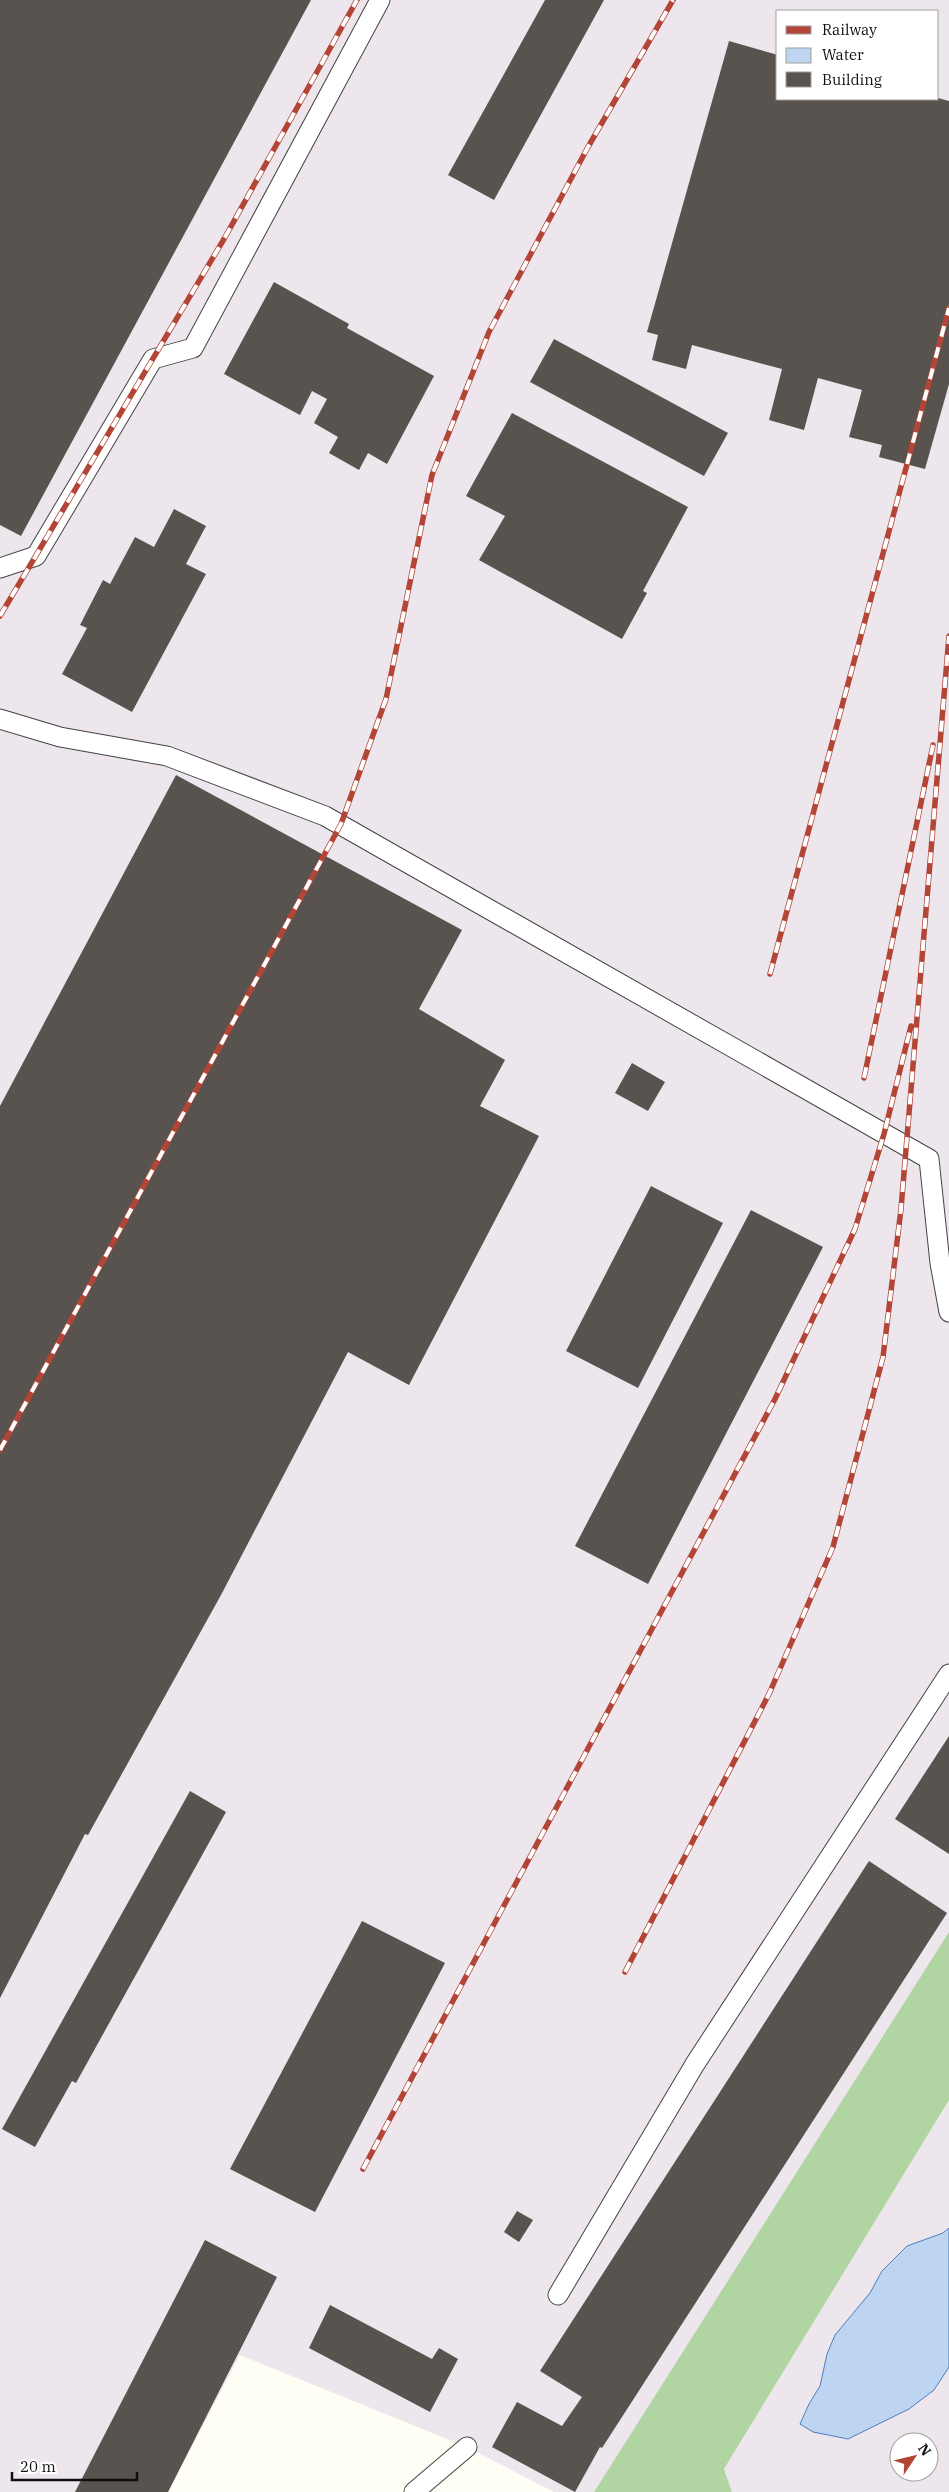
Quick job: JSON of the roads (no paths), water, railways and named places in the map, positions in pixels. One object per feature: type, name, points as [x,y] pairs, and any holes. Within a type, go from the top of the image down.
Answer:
[{"type":"lane","points":[[0,568],[36,556],[153,359],[193,348],[380,0]]},
{"type":"lane","points":[[0,719],[60,737],[167,756],[324,816],[929,1159],[940,1263],[949,1312]]},
{"type":"lane","points":[[558,2295],[695,2064],[949,1674]]},
{"type":"lane","points":[[414,2492],[467,2447]]},
{"type":"water","points":[[949,2228],[949,2367],[934,2390],[909,2409],[848,2439],[813,2432],[800,2424],[820,2386],[827,2354],[835,2335],[870,2293],[882,2271],[907,2246],[943,2233]]},
{"type":"railway","points":[[0,616],[224,239],[357,0]]},
{"type":"railway","points":[[0,1450],[341,824],[386,699],[432,475],[489,332],[588,147],[673,0]]},
{"type":"railway","points":[[770,974],[949,308]]},
{"type":"railway","points":[[625,1972],[769,1694],[833,1547],[883,1357],[901,1209],[949,636]]},
{"type":"railway","points":[[864,1078],[933,745]]},
{"type":"railway","points":[[363,2169],[775,1399],[855,1229],[884,1134],[911,1026]]}]
